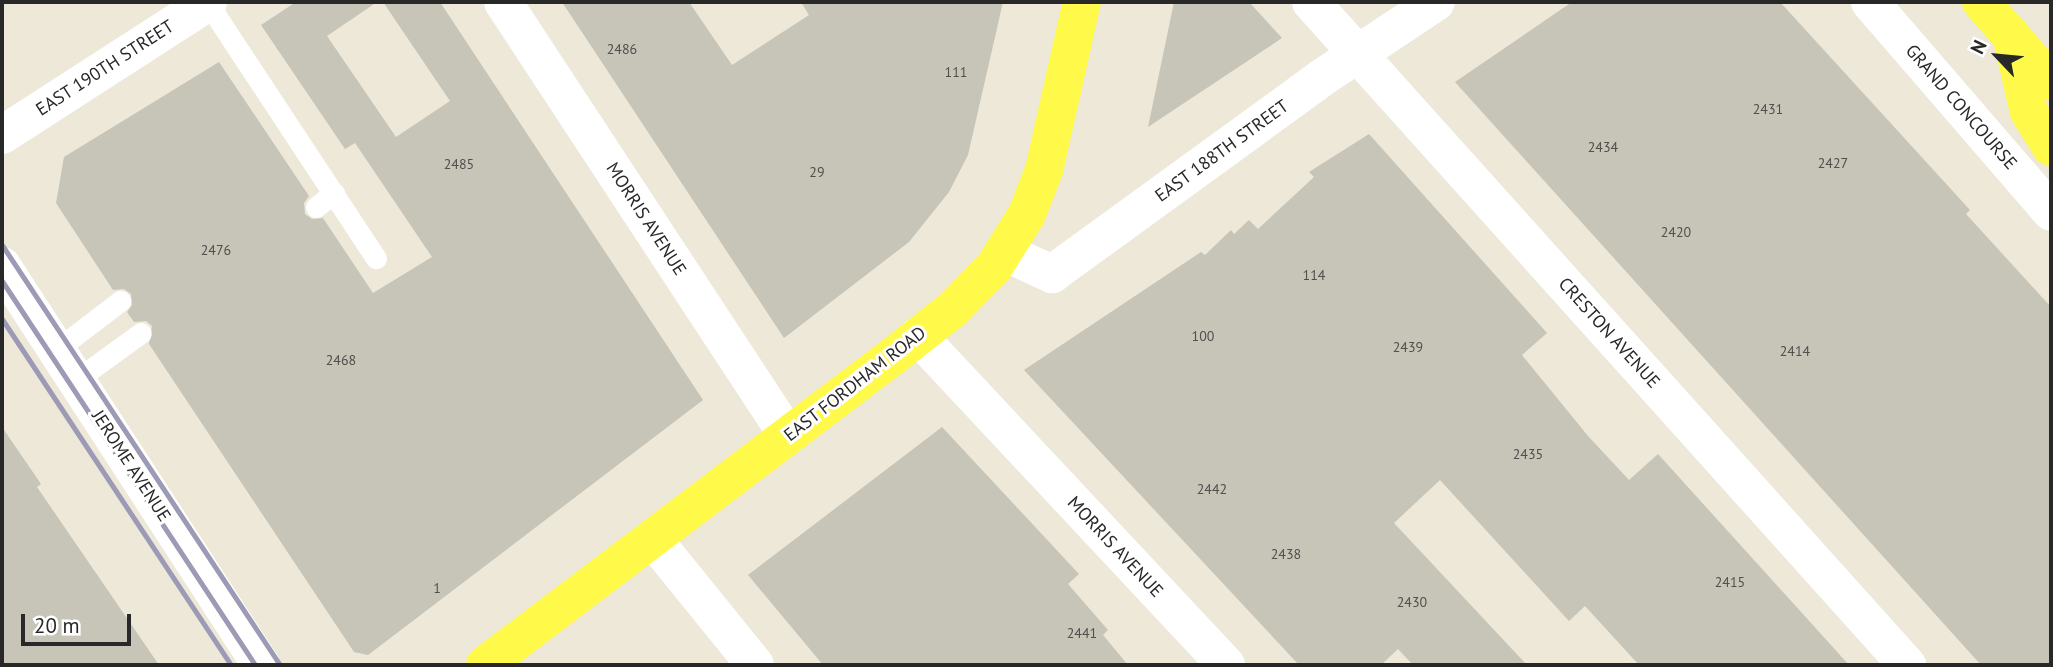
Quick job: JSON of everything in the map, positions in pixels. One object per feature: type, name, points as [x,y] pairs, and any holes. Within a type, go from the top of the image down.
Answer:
[{"type":"main road","name":"EAST FORDHAM ROAD","points":[[485,665],[918,337],[953,309],[1006,253],[1044,170],[1082,2]]},
{"type":"main road","points":[[1981,2],[2051,80]]},
{"type":"main road","points":[[2011,35],[2029,112],[2051,147]]},
{"type":"street","name":"EAST 190TH STREET","points":[[2,135],[208,2]]},
{"type":"street","name":"MORRIS AVENUE","points":[[503,2],[788,436]]},
{"type":"street","name":"CRESTON AVENUE","points":[[1311,2],[1907,665]]},
{"type":"street","name":"EAST 188TH STREET","points":[[1006,253],[1052,274],[1436,2]]},
{"type":"street","name":"GRAND CONCOURSE","points":[[1870,2],[2051,212]]},
{"type":"street","name":"JEROME AVENUE","points":[[2,267],[261,665]]},
{"type":"street","name":"MORRIS AVENUE","points":[[918,337],[1226,665]]},
{"type":"street","points":[[653,539],[755,665]]},
{"type":"lane","points":[[208,2],[376,258]]},
{"type":"lane","points":[[316,207],[334,193]]},
{"type":"lane","points":[[66,365],[120,301]]},
{"type":"lane","points":[[66,365],[141,333]]},
{"type":"building","points":[[296,2],[377,2],[327,36],[396,137],[450,101],[383,2],[440,2],[703,400],[368,655],[354,652],[149,344],[152,326],[146,321],[134,322],[127,312],[132,305],[131,294],[124,289],[113,290],[56,203],[64,157],[219,62],[309,196],[304,203],[305,214],[312,219],[323,218],[373,293],[432,257],[355,143],[345,149],[261,25]]},
{"type":"building","points":[[562,2],[689,2],[732,65],[809,15],[801,2],[1003,2],[968,155],[949,192],[909,242],[784,338]]},
{"type":"building","points":[[1174,2],[1249,2],[1282,38],[1148,127]]},
{"type":"building","points":[[1572,2],[1780,2],[1970,210],[1966,214],[2051,307],[2051,665],[1981,665],[1455,82]]},
{"type":"building","points":[[1369,134],[1547,333],[1522,355],[1588,436],[1629,480],[1658,454],[1849,665],[1639,665],[1585,606],[1569,621],[1440,480],[1394,523],[1527,665],[1413,665],[1398,649],[1381,665],[1299,665],[1024,370],[1201,252],[1205,255],[1231,230],[1234,234],[1249,220],[1258,229],[1314,177],[1309,172]]},
{"type":"building","points":[[2,427],[41,484],[37,487],[159,665],[2,665]]},
{"type":"building","points":[[942,427],[1079,574],[1068,584],[1108,630],[1103,635],[1128,665],[823,665],[748,575]]},
{"type":"railway","points":[[2,245],[280,665]]},
{"type":"railway","points":[[2,281],[255,665]]},
{"type":"railway","points":[[2,319],[231,665]]}]
